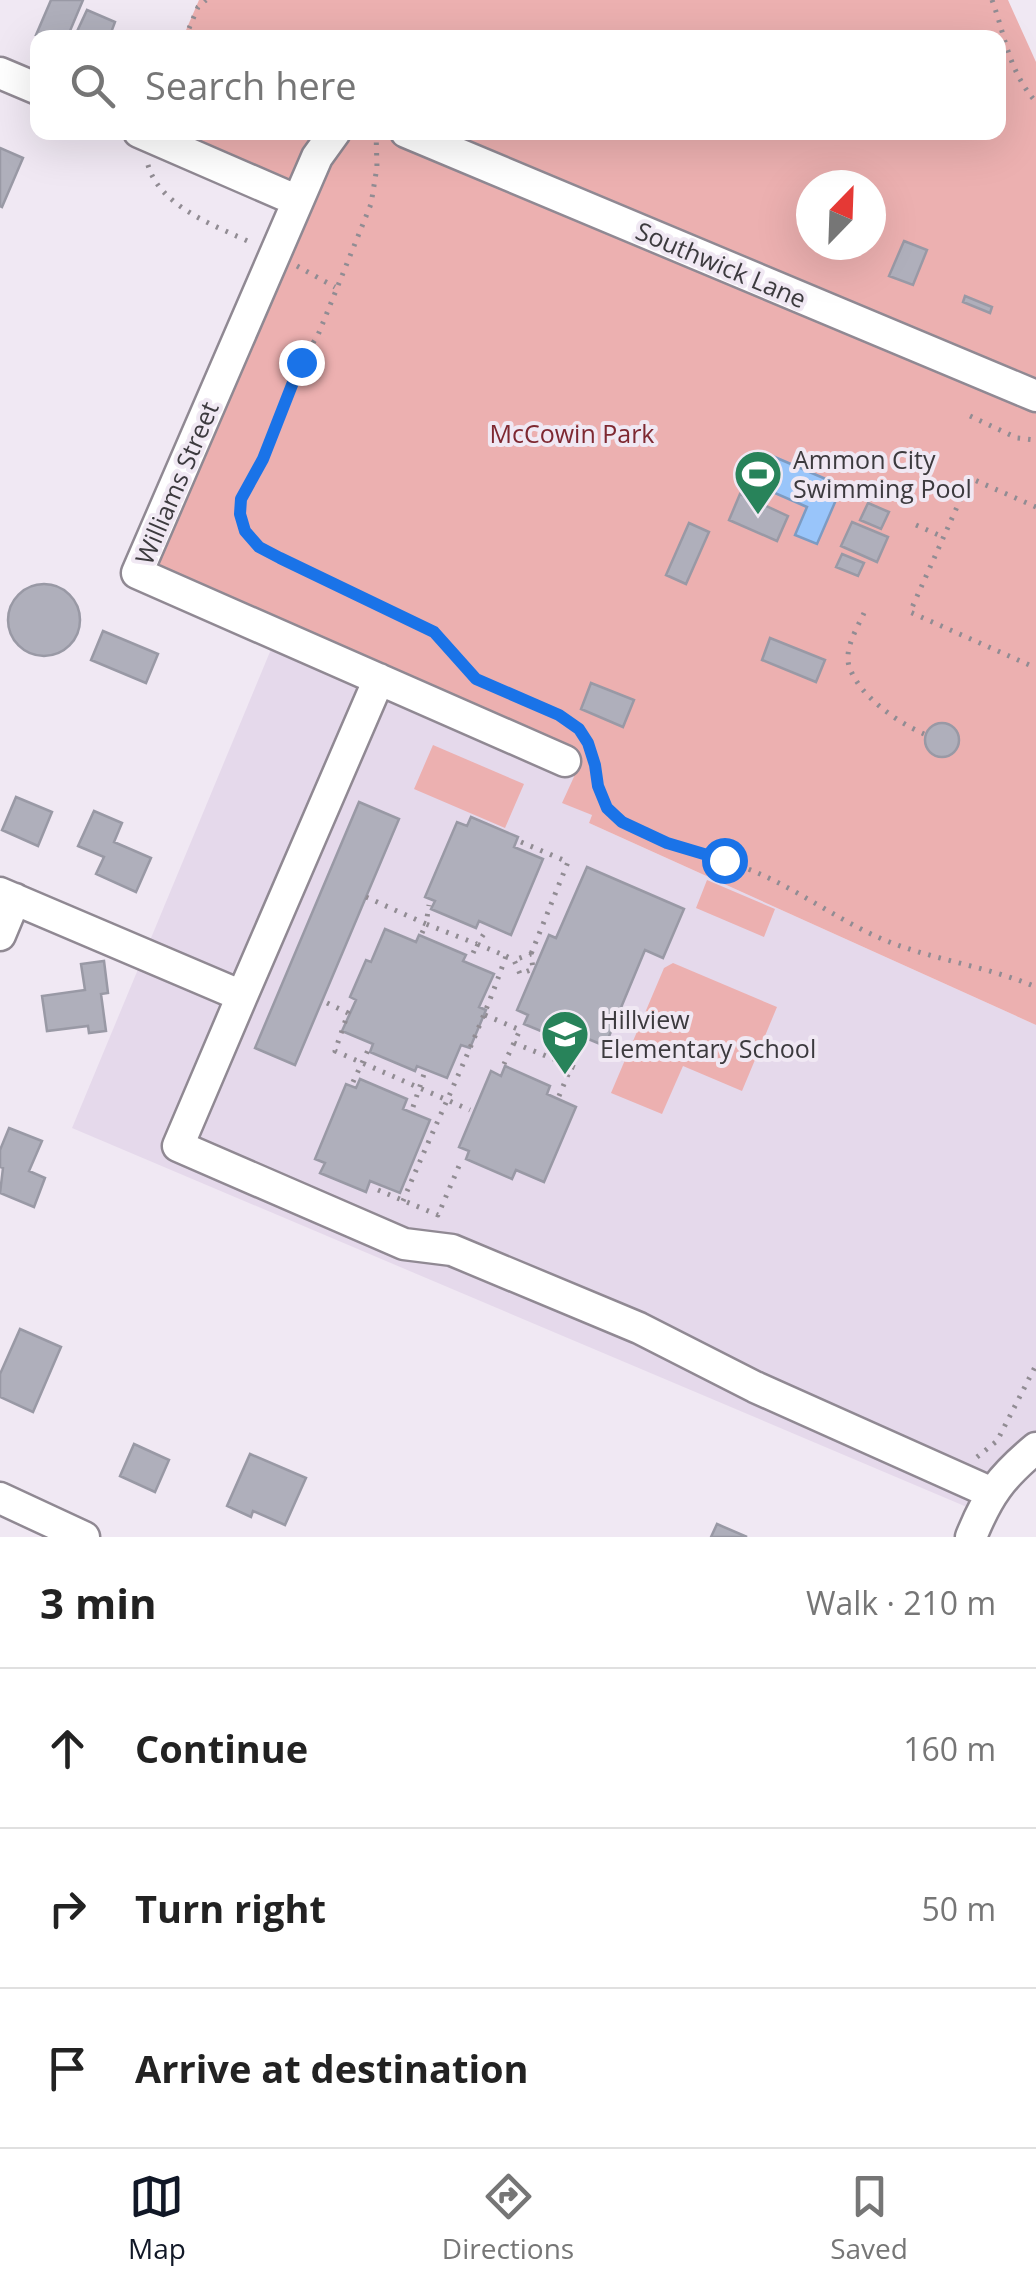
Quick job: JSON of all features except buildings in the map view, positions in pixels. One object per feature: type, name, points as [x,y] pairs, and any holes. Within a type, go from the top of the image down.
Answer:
[{"type":"street","points":[[0,72],[30,85]]},
{"type":"street","name":"Williams Street","points":[[329,140],[317,157],[137,573],[566,761]]},
{"type":"street","name":"Southwick Lane","points":[[425,140],[1036,396]]},
{"type":"street","points":[[144,143],[298,201]]},
{"type":"street","points":[[378,679],[178,1146],[404,1244],[452,1250],[622,1321],[755,1388],[992,1494]]},
{"type":"street","points":[[0,935],[8,896],[242,996]]},
{"type":"street","points":[[971,1537],[1003,1475],[1036,1448]]},
{"type":"street","points":[[14,1515],[84,1537]]},
{"type":"path","points":[[188,30],[198,7],[206,0]]},
{"type":"path","points":[[992,0],[1002,30]]},
{"type":"path","points":[[1006,50],[1024,88],[1036,102]]},
{"type":"path","points":[[376,140],[371,204],[318,336],[301,362],[263,459],[241,499],[245,531],[259,547],[434,632],[476,679],[559,715],[579,729],[592,754],[607,808],[622,822],[667,843],[724,860],[785,885],[882,939],[1036,987]]},
{"type":"path","points":[[144,143],[152,180],[164,192],[207,222],[258,245]]},
{"type":"path","points":[[292,263],[336,286]]},
{"type":"path","points":[[970,416],[1017,438],[1036,440]]},
{"type":"path","points":[[1036,507],[970,478],[910,612],[1036,668]]},
{"type":"path","points":[[916,525],[943,537]]},
{"type":"path","points":[[864,613],[850,645],[849,665],[864,688],[900,723],[924,734]]},
{"type":"path","points":[[366,897],[514,960],[520,974],[533,968],[531,954],[568,862],[521,842]]},
{"type":"path","points":[[422,933],[429,905]]},
{"type":"path","points":[[470,960],[488,928]]},
{"type":"path","points":[[514,960],[531,954]]},
{"type":"path","points":[[403,1201],[485,1015],[506,956]]},
{"type":"path","points":[[327,1003],[348,1013],[334,1052],[470,1110]]},
{"type":"path","points":[[485,1015],[520,1030],[504,1064]]},
{"type":"path","points":[[558,1096],[575,1068],[583,1040]]},
{"type":"path","points":[[514,1043],[575,1068]]},
{"type":"path","points":[[353,1082],[368,1048]]},
{"type":"path","points":[[413,1107],[425,1072]]},
{"type":"path","points":[[378,1190],[438,1215],[462,1158]]},
{"type":"path","points":[[977,1457],[997,1441],[1036,1364]]},
{"type":"shaded area","name":"Hillview Elementary School","points":[[277,635],[578,767],[592,815],[589,823],[1036,1025],[1036,1448],[981,1513],[72,1128]]},
{"type":"green space","name":"McCowin Park","points":[[199,0],[1008,0],[1036,62],[1036,1025],[589,823],[592,815],[562,803],[578,768],[137,573],[298,201],[158,140],[1006,140],[1006,30],[186,30]]},
{"type":"green space","points":[[433,745],[524,784],[505,828],[414,789]]},
{"type":"green space","points":[[707,880],[775,909],[764,937],[696,908]]},
{"type":"green space","points":[[673,963],[777,1007],[742,1091],[683,1066],[662,1114],[611,1093],[664,968]]},
{"type":"water","points":[[763,452],[842,486],[817,544],[795,535],[807,507],[750,482]]},
{"type":"place","name":"Ammon City Swimming Pool","points":[[758,516]]},
{"type":"place","name":"Hillview Elementary School","points":[[565,1076]]},
{"type":"route","points":[[301,362],[263,459],[241,499],[245,531],[259,547],[434,632],[476,679],[559,715],[579,729],[588,743],[607,808],[622,822],[667,843],[724,860]]}]
